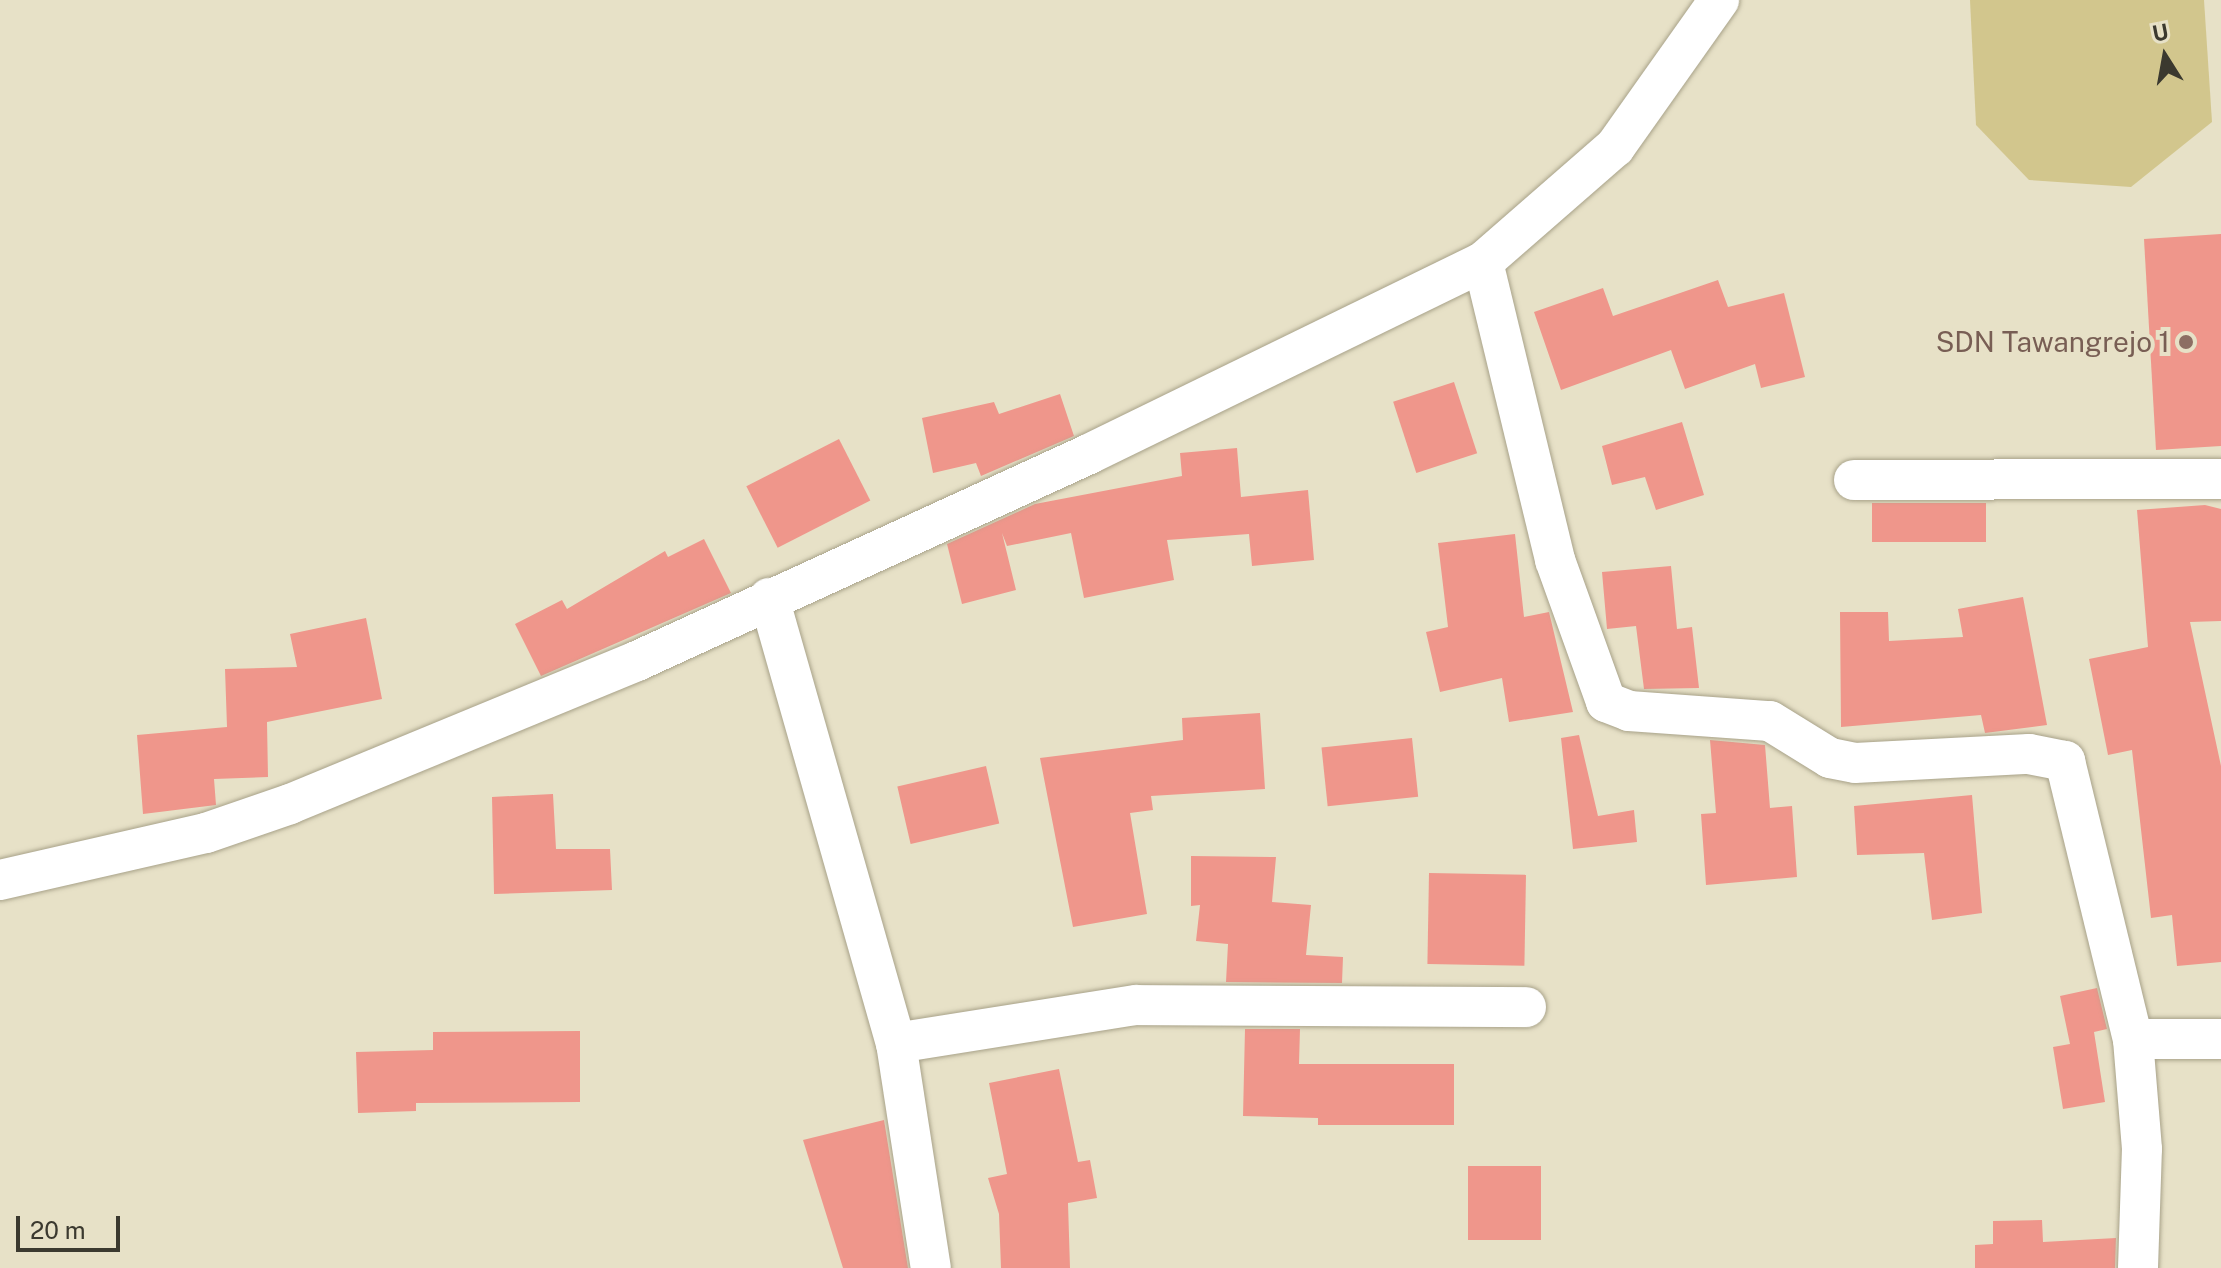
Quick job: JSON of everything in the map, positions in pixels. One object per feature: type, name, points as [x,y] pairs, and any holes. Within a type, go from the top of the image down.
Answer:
[{"type":"street","points":[[0,880],[206,833],[290,804],[637,661],[1089,454],[1483,262],[1615,147],[1719,0]]},
{"type":"street","points":[[1483,262],[1555,560],[1606,702],[1629,711],[1770,721],[1830,758],[1855,763],[2029,754],[2065,761],[2133,1039],[2142,1149],[2138,1268]]},
{"type":"street","points":[[1854,480],[2221,479]]},
{"type":"street","points":[[769,598],[896,1043],[931,1268]]},
{"type":"street","points":[[896,1043],[1136,1005],[1526,1007]]},
{"type":"street","points":[[2133,1039],[2221,1039]]},
{"type":"shaded area","points":[[1970,0],[2204,0],[2212,122],[2131,187],[2029,180],[1976,125]]},
{"type":"building","name":"SDN Tawangrejo 1","points":[[2221,234],[2221,446],[2156,450],[2144,239]]},
{"type":"building","points":[[1718,280],[1728,307],[1784,293],[1805,377],[1761,388],[1755,364],[1685,389],[1671,350],[1561,390],[1534,312],[1603,288],[1613,316]]},
{"type":"building","points":[[1454,382],[1477,453],[1416,473],[1393,402]]},
{"type":"building","points":[[1060,394],[1074,436],[981,476],[976,463],[933,473],[922,418],[994,402],[999,414]]},
{"type":"building","points":[[1682,422],[1704,495],[1656,510],[1645,477],[1612,485],[1602,446]]},
{"type":"building","points":[[839,439],[870,500],[778,548],[746,486]]},
{"type":"building","points":[[1237,448],[1241,497],[1308,490],[1314,560],[1252,566],[1249,534],[1167,540],[1174,580],[1084,598],[1071,533],[1007,546],[1002,533],[1016,590],[962,604],[947,544],[1035,504],[1182,476],[1180,453]]},
{"type":"building","points":[[1872,503],[1986,503],[1986,542],[1872,542]]},
{"type":"building","points":[[2205,505],[2221,509],[2221,621],[2190,622],[2221,766],[2221,962],[2177,966],[2172,915],[2151,918],[2132,750],[2108,755],[2089,659],[2148,647],[2137,510]]},
{"type":"building","points":[[1515,534],[1524,617],[1549,612],[1573,712],[1509,722],[1502,678],[1440,692],[1426,632],[1448,627],[1438,543]]},
{"type":"building","points":[[704,539],[731,593],[541,676],[515,624],[562,600],[567,609],[665,551],[668,557]]},
{"type":"building","points":[[1671,566],[1677,629],[1692,627],[1699,688],[1644,689],[1636,626],[1607,629],[1602,572]]},
{"type":"building","points":[[2023,597],[2047,725],[1985,733],[1981,715],[1841,727],[1840,612],[1888,612],[1889,641],[1963,637],[1958,609]]},
{"type":"building","points":[[366,618],[382,699],[267,722],[268,777],[214,779],[216,805],[143,814],[137,735],[227,727],[225,669],[297,667],[290,634]]},
{"type":"building","points":[[1260,713],[1265,789],[1151,796],[1153,810],[1130,813],[1147,914],[1073,927],[1040,758],[1183,740],[1182,718]]},
{"type":"building","points":[[1579,735],[1598,816],[1634,810],[1637,842],[1573,849],[1561,738]]},
{"type":"building","points":[[1412,738],[1418,797],[1328,806],[1321,748]]},
{"type":"building","points":[[1710,740],[1765,745],[1770,808],[1792,806],[1797,877],[1706,885],[1701,814],[1716,813]]},
{"type":"building","points":[[986,766],[999,823],[911,844],[897,786]]},
{"type":"building","points":[[553,794],[556,849],[610,849],[612,890],[494,894],[492,797]]},
{"type":"building","points":[[1972,795],[1982,913],[1932,920],[1924,853],[1857,855],[1854,806]]},
{"type":"building","points":[[1191,856],[1276,857],[1272,902],[1311,905],[1306,955],[1343,957],[1342,983],[1226,982],[1228,944],[1196,941],[1200,905],[1191,906]]},
{"type":"building","points":[[1429,873],[1526,875],[1524,966],[1427,964]]},
{"type":"building","points":[[2097,988],[2107,1029],[2094,1032],[2105,1102],[2063,1109],[2053,1047],[2070,1044],[2060,996]]},
{"type":"building","points":[[1245,1029],[1300,1029],[1299,1064],[1454,1064],[1454,1125],[1318,1125],[1318,1118],[1243,1116]]},
{"type":"building","points":[[580,1031],[580,1102],[416,1103],[416,1111],[358,1113],[356,1052],[433,1050],[433,1032]]},
{"type":"building","points":[[1059,1069],[1078,1162],[1090,1160],[1097,1198],[1068,1203],[1070,1268],[1001,1268],[999,1214],[988,1178],[1007,1174],[989,1083]]},
{"type":"building","points":[[884,1120],[908,1268],[843,1268],[803,1140]]},
{"type":"building","points":[[1468,1166],[1541,1166],[1541,1240],[1468,1240]]},
{"type":"building","points":[[2042,1220],[2043,1242],[2116,1238],[2115,1268],[1975,1268],[1975,1245],[1993,1244],[1993,1221]]},
{"type":"place","name":"SDN Tawangrejo 1","points":[[2186,342]]}]
